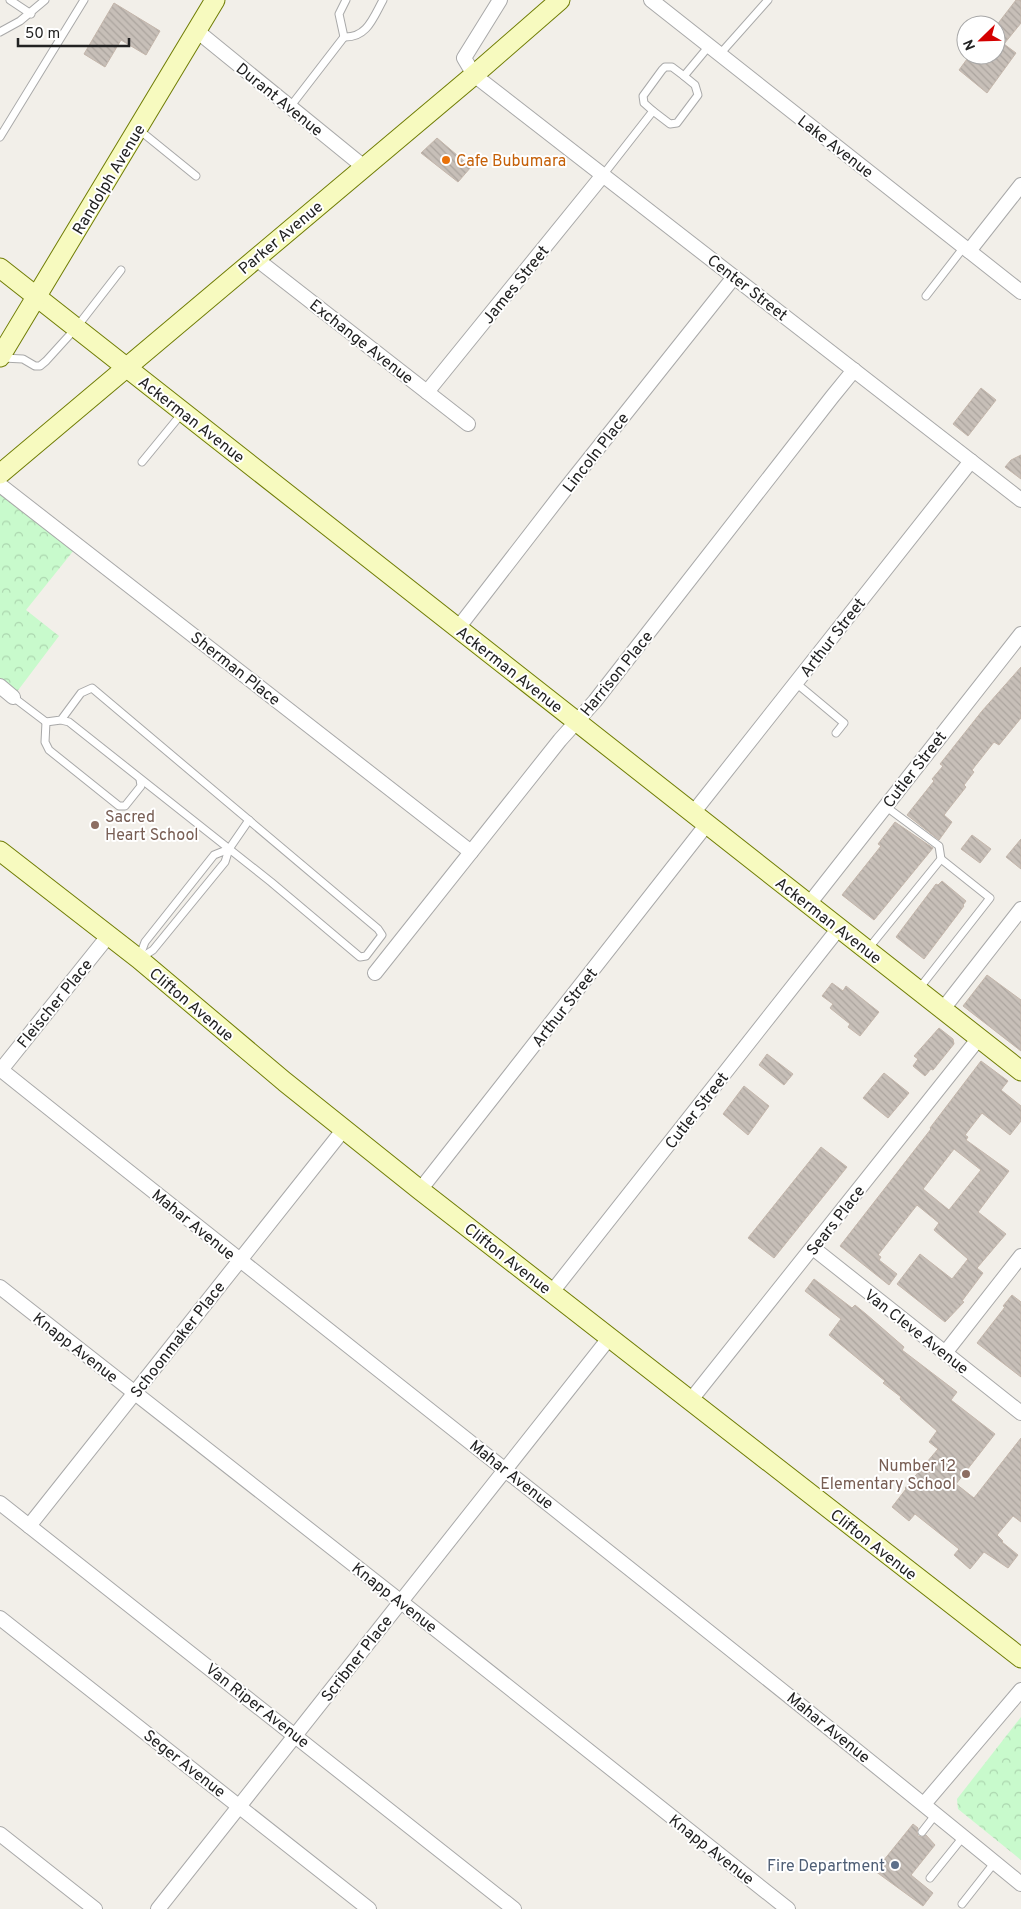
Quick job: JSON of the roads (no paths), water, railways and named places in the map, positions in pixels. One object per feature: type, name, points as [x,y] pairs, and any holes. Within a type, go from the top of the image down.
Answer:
[{"type":"street","name":"Randolph Avenue","points":[[0,357],[215,0]]},
{"type":"street","points":[[474,75],[464,58],[500,0]]},
{"type":"street","name":"Parker Avenue","points":[[0,474],[474,75],[560,0]]},
{"type":"street","name":"Lake Avenue","points":[[651,0],[1021,292]]},
{"type":"street","name":"Durant Avenue","points":[[197,31],[364,167]]},
{"type":"street","name":"Center Street","points":[[474,75],[1021,500]]},
{"type":"street","name":"James Street","points":[[427,392],[603,175]]},
{"type":"street","points":[[967,249],[1021,185]]},
{"type":"street","name":"Exchange Avenue","points":[[255,258],[468,424]]},
{"type":"street","name":"Ackerman Avenue","points":[[0,268],[1021,1071]]},
{"type":"street","name":"Lincoln Place","points":[[458,628],[563,492],[734,277]]},
{"type":"street","name":"Harrison Place","points":[[375,973],[560,740],[595,702],[854,370]]},
{"type":"street","name":"Arthur Street","points":[[420,1190],[700,819],[796,683],[971,461]]},
{"type":"street","name":"Sherman Place","points":[[0,485],[471,852]]},
{"type":"street","name":"Cutler Street","points":[[808,904],[1021,634]]},
{"type":"street","points":[[0,686],[13,697]]},
{"type":"street","name":"Clifton Avenue","points":[[0,851],[139,959],[344,1130],[1021,1658]]},
{"type":"street","points":[[942,1009],[1021,909]]},
{"type":"street","name":"Cutler Street","points":[[552,1292],[839,928]]},
{"type":"street","name":"Fleischer Place","points":[[0,1070],[109,935]]},
{"type":"street","name":"Sears Place","points":[[690,1401],[979,1038]]},
{"type":"street","name":"Mahar Avenue","points":[[0,1070],[505,1468],[964,1836],[1021,1884]]},
{"type":"street","name":"Schoonmaker Place","points":[[29,1526],[344,1130]]},
{"type":"street","name":"Van Cleve Avenue","points":[[812,1248],[1021,1413]]},
{"type":"street","points":[[945,1353],[1021,1256]]},
{"type":"street","name":"Knapp Avenue","points":[[0,1287],[788,1909]]},
{"type":"street","name":"Scribner Place","points":[[158,1909],[610,1337]]},
{"type":"street","name":"Van Riper Avenue","points":[[0,1503],[514,1909]]},
{"type":"street","name":"Seger Avenue","points":[[0,1618],[369,1909]]},
{"type":"street","points":[[924,1804],[1021,1690]]},
{"type":"street","points":[[0,1834],[95,1909]]},
{"type":"lane","points":[[10,0],[31,14]]},
{"type":"lane","points":[[0,32],[31,14],[46,0]]},
{"type":"lane","points":[[0,137],[84,0]]},
{"type":"lane","points":[[344,37],[339,14],[346,0]]},
{"type":"lane","points":[[290,107],[344,37],[358,36],[366,30],[383,0]]},
{"type":"lane","points":[[684,76],[715,50],[768,0]]},
{"type":"lane","points":[[665,67],[672,67],[684,76],[695,85],[698,95],[677,123],[673,125],[644,103],[643,96],[665,67]]},
{"type":"lane","points":[[603,175],[653,110]]},
{"type":"lane","points":[[138,129],[196,176]]},
{"type":"lane","points":[[926,296],[967,249]]},
{"type":"lane","points":[[0,357],[23,359],[35,366],[40,366],[76,328],[121,270]]},
{"type":"lane","points":[[142,462],[183,412]]},
{"type":"lane","points":[[796,683],[844,722],[836,733]]},
{"type":"lane","points":[[13,697],[46,722],[61,720],[69,722],[271,882],[360,957],[366,956],[382,935],[370,922],[92,688],[81,693],[61,720]]},
{"type":"lane","points":[[46,722],[46,742],[49,750],[119,806],[125,806],[141,786],[140,779]]},
{"type":"lane","points":[[885,806],[939,846],[941,859],[990,898],[918,990]]},
{"type":"lane","points":[[139,959],[153,950],[226,862],[229,849],[249,820]]},
{"type":"lane","points":[[139,959],[145,942],[214,855],[229,849]]},
{"type":"lane","points":[[868,950],[941,859]]},
{"type":"lane","points":[[922,1832],[936,1814]]},
{"type":"lane","points":[[930,1878],[964,1836]]},
{"type":"lane","points":[[962,1904],[995,1862]]},
{"type":"place","name":"Cafe Bubumara","points":[[446,160]]},
{"type":"place","name":"Sacred Heart School","points":[[95,825]]},
{"type":"place","name":"Number 12 Elementary School","points":[[966,1474]]},
{"type":"place","name":"Fire Department","points":[[895,1865]]}]
